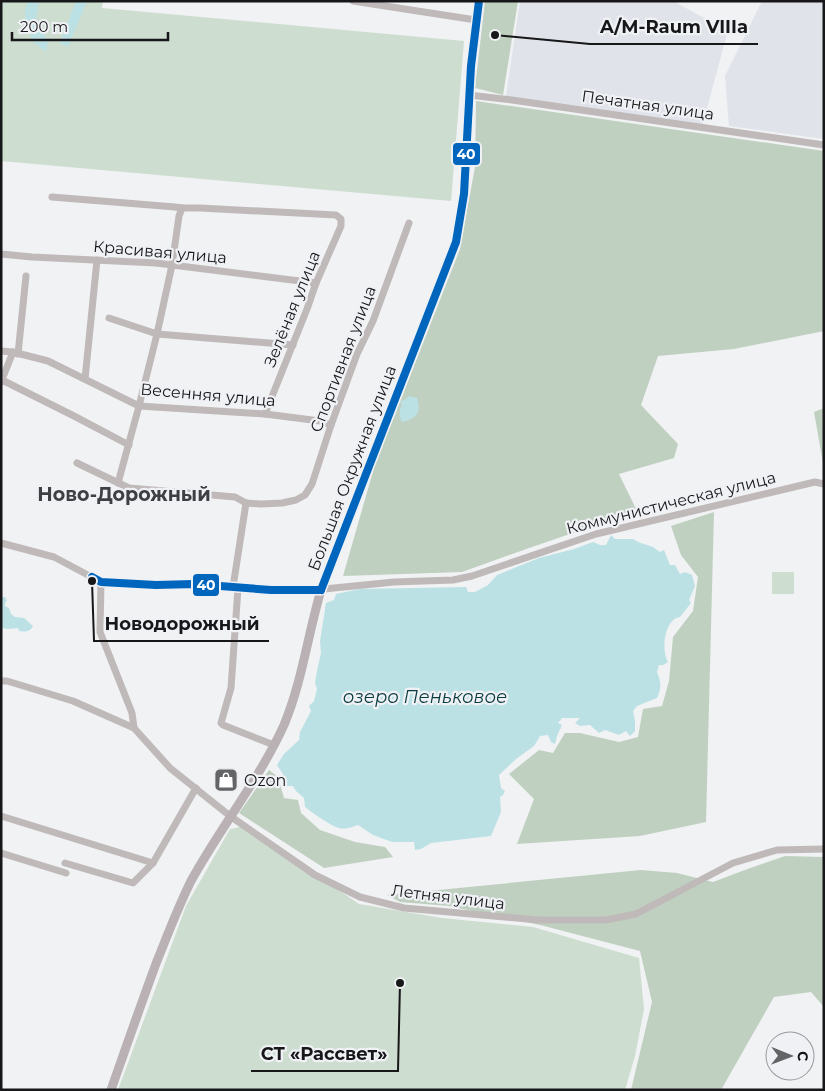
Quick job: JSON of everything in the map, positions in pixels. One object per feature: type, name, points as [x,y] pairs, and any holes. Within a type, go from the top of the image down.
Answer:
[{"type":"main road","name":"Большая Окружная улица","points":[[111,1090],[138,1011],[177,909],[192,880],[274,745],[284,724],[292,702],[320,590],[456,242],[464,194],[469,95],[479,1]]},
{"type":"street","points":[[352,1],[476,20]]},
{"type":"street","name":"Печатная улица","points":[[469,95],[531,102],[824,145]]},
{"type":"street","points":[[52,197],[179,207],[172,265],[157,334],[118,483]]},
{"type":"street","name":"Зелёная улица","points":[[179,207],[336,215],[341,220],[341,226],[316,283],[265,414]]},
{"type":"street","name":"Спортивная улица","points":[[246,503],[282,503],[296,500],[306,495],[312,484],[331,424],[373,321],[409,223]]},
{"type":"street","name":"Красивая улица","points":[[1,254],[172,265],[316,283]]},
{"type":"street","points":[[85,379],[97,260]]},
{"type":"street","points":[[26,276],[16,353],[2,381],[129,445]]},
{"type":"street","points":[[110,318],[157,334],[293,345]]},
{"type":"street","name":"Весенняя улица","points":[[1,351],[48,362],[139,406],[265,414],[320,420],[331,424]]},
{"type":"street","points":[[77,463],[129,488],[235,497],[246,503],[236,588],[231,688],[221,723],[274,745]]},
{"type":"street","name":"Коммунистическая улица","points":[[101,582],[156,586],[194,584],[271,590],[320,590],[394,582],[453,580],[472,576],[596,534],[815,482],[824,484]]},
{"type":"street","points":[[1,543],[54,557],[101,582],[100,632],[132,713],[134,728]]},
{"type":"street","name":"Летняя улица","points":[[1,681],[7,681],[73,701],[134,728],[170,768],[230,816],[315,875],[360,897],[404,908],[538,920],[606,920],[636,914],[733,863],[778,850],[824,850]]},
{"type":"street","points":[[65,863],[133,883],[153,863],[196,788]]},
{"type":"street","points":[[1,816],[153,863]]},
{"type":"street","points":[[1,853],[66,873]]},
{"type":"shaded area","points":[[520,1],[673,1],[728,31],[702,126],[506,96]]},
{"type":"shaded area","points":[[762,1],[824,1],[824,139],[729,126],[725,76]]},
{"type":"green space","points":[[1,1],[103,1],[102,8],[464,41],[451,201],[1,161]]},
{"type":"green space","points":[[485,1],[518,1],[503,95],[475,88]]},
{"type":"green space","points":[[476,101],[824,151],[824,331],[734,349],[658,356],[641,405],[678,444],[674,458],[619,474],[637,511],[462,572],[343,576],[374,468],[460,249],[475,167]]},
{"type":"green space","points":[[824,408],[824,464],[814,412]]},
{"type":"green space","points":[[714,512],[706,822],[640,836],[517,844],[534,799],[509,774],[539,750],[553,753],[565,733],[580,733],[619,742],[638,737],[643,709],[662,706],[669,681],[673,637],[693,611],[698,577],[681,555],[671,526]]},
{"type":"green space","points":[[772,572],[794,572],[794,594],[772,594]]},
{"type":"green space","points":[[269,770],[278,777],[284,798],[298,800],[301,813],[320,830],[355,842],[385,847],[393,857],[324,868],[239,813]]},
{"type":"green space","points":[[245,826],[359,904],[442,918],[533,927],[639,958],[644,1009],[635,1056],[625,1090],[118,1090],[186,906],[230,829]]},
{"type":"green space","points":[[785,856],[824,857],[824,1007],[811,992],[774,997],[721,1090],[631,1090],[652,1002],[640,951],[540,925],[449,906],[400,902],[387,895],[641,870],[677,873],[713,882]]},
{"type":"water","points":[[28,1],[39,1],[36,19],[48,42],[46,52],[33,42],[25,20],[25,9]]},
{"type":"water","points":[[76,1],[87,1],[68,47],[60,43]]},
{"type":"water","points":[[409,396],[417,398],[419,408],[414,417],[402,422],[400,409],[402,405],[400,402]]},
{"type":"water","name":"озеро Пеньковое","points":[[611,535],[615,539],[633,539],[660,552],[664,550],[670,565],[675,565],[680,574],[685,572],[692,575],[695,586],[689,600],[691,603],[680,617],[670,623],[667,629],[665,651],[668,662],[659,665],[657,672],[660,691],[657,698],[637,706],[633,711],[635,731],[630,736],[626,731],[619,735],[605,730],[599,733],[590,725],[580,726],[575,723],[580,718],[562,718],[558,723],[562,725],[555,744],[551,742],[548,735],[540,736],[534,746],[499,775],[501,788],[505,791],[500,797],[501,812],[491,836],[431,843],[415,850],[414,842],[392,842],[373,835],[358,825],[344,829],[339,828],[321,819],[305,807],[304,798],[293,786],[283,787],[284,778],[277,765],[284,754],[299,740],[300,732],[311,711],[309,706],[314,701],[317,689],[315,683],[321,653],[320,641],[326,603],[334,600],[336,594],[360,589],[466,587],[468,592],[475,592],[488,585],[497,575],[539,558],[593,542],[606,545]]},
{"type":"water","points":[[2,597],[5,597],[7,601],[5,606],[9,608],[11,614],[15,617],[24,618],[33,626],[30,629],[19,631],[18,628],[1,628]]},
{"type":"transit line","name":"40","points":[[321,590],[456,242],[464,194],[471,66],[479,1]]},
{"type":"transit line","name":"40","points":[[92,577],[101,582],[156,585],[194,584],[271,590],[321,590]]},
{"type":"place","name":"A/M-Raum VIIIa","points":[[495,35]]},
{"type":"place","name":"Новодорожный","points":[[92,581]]},
{"type":"place","name":"Ozon","points":[[226,780]]},
{"type":"place","name":"СТ «Рассвет»","points":[[400,983]]},
{"type":"district","name":"Ново-Дорожный","points":[[124,494]]}]
